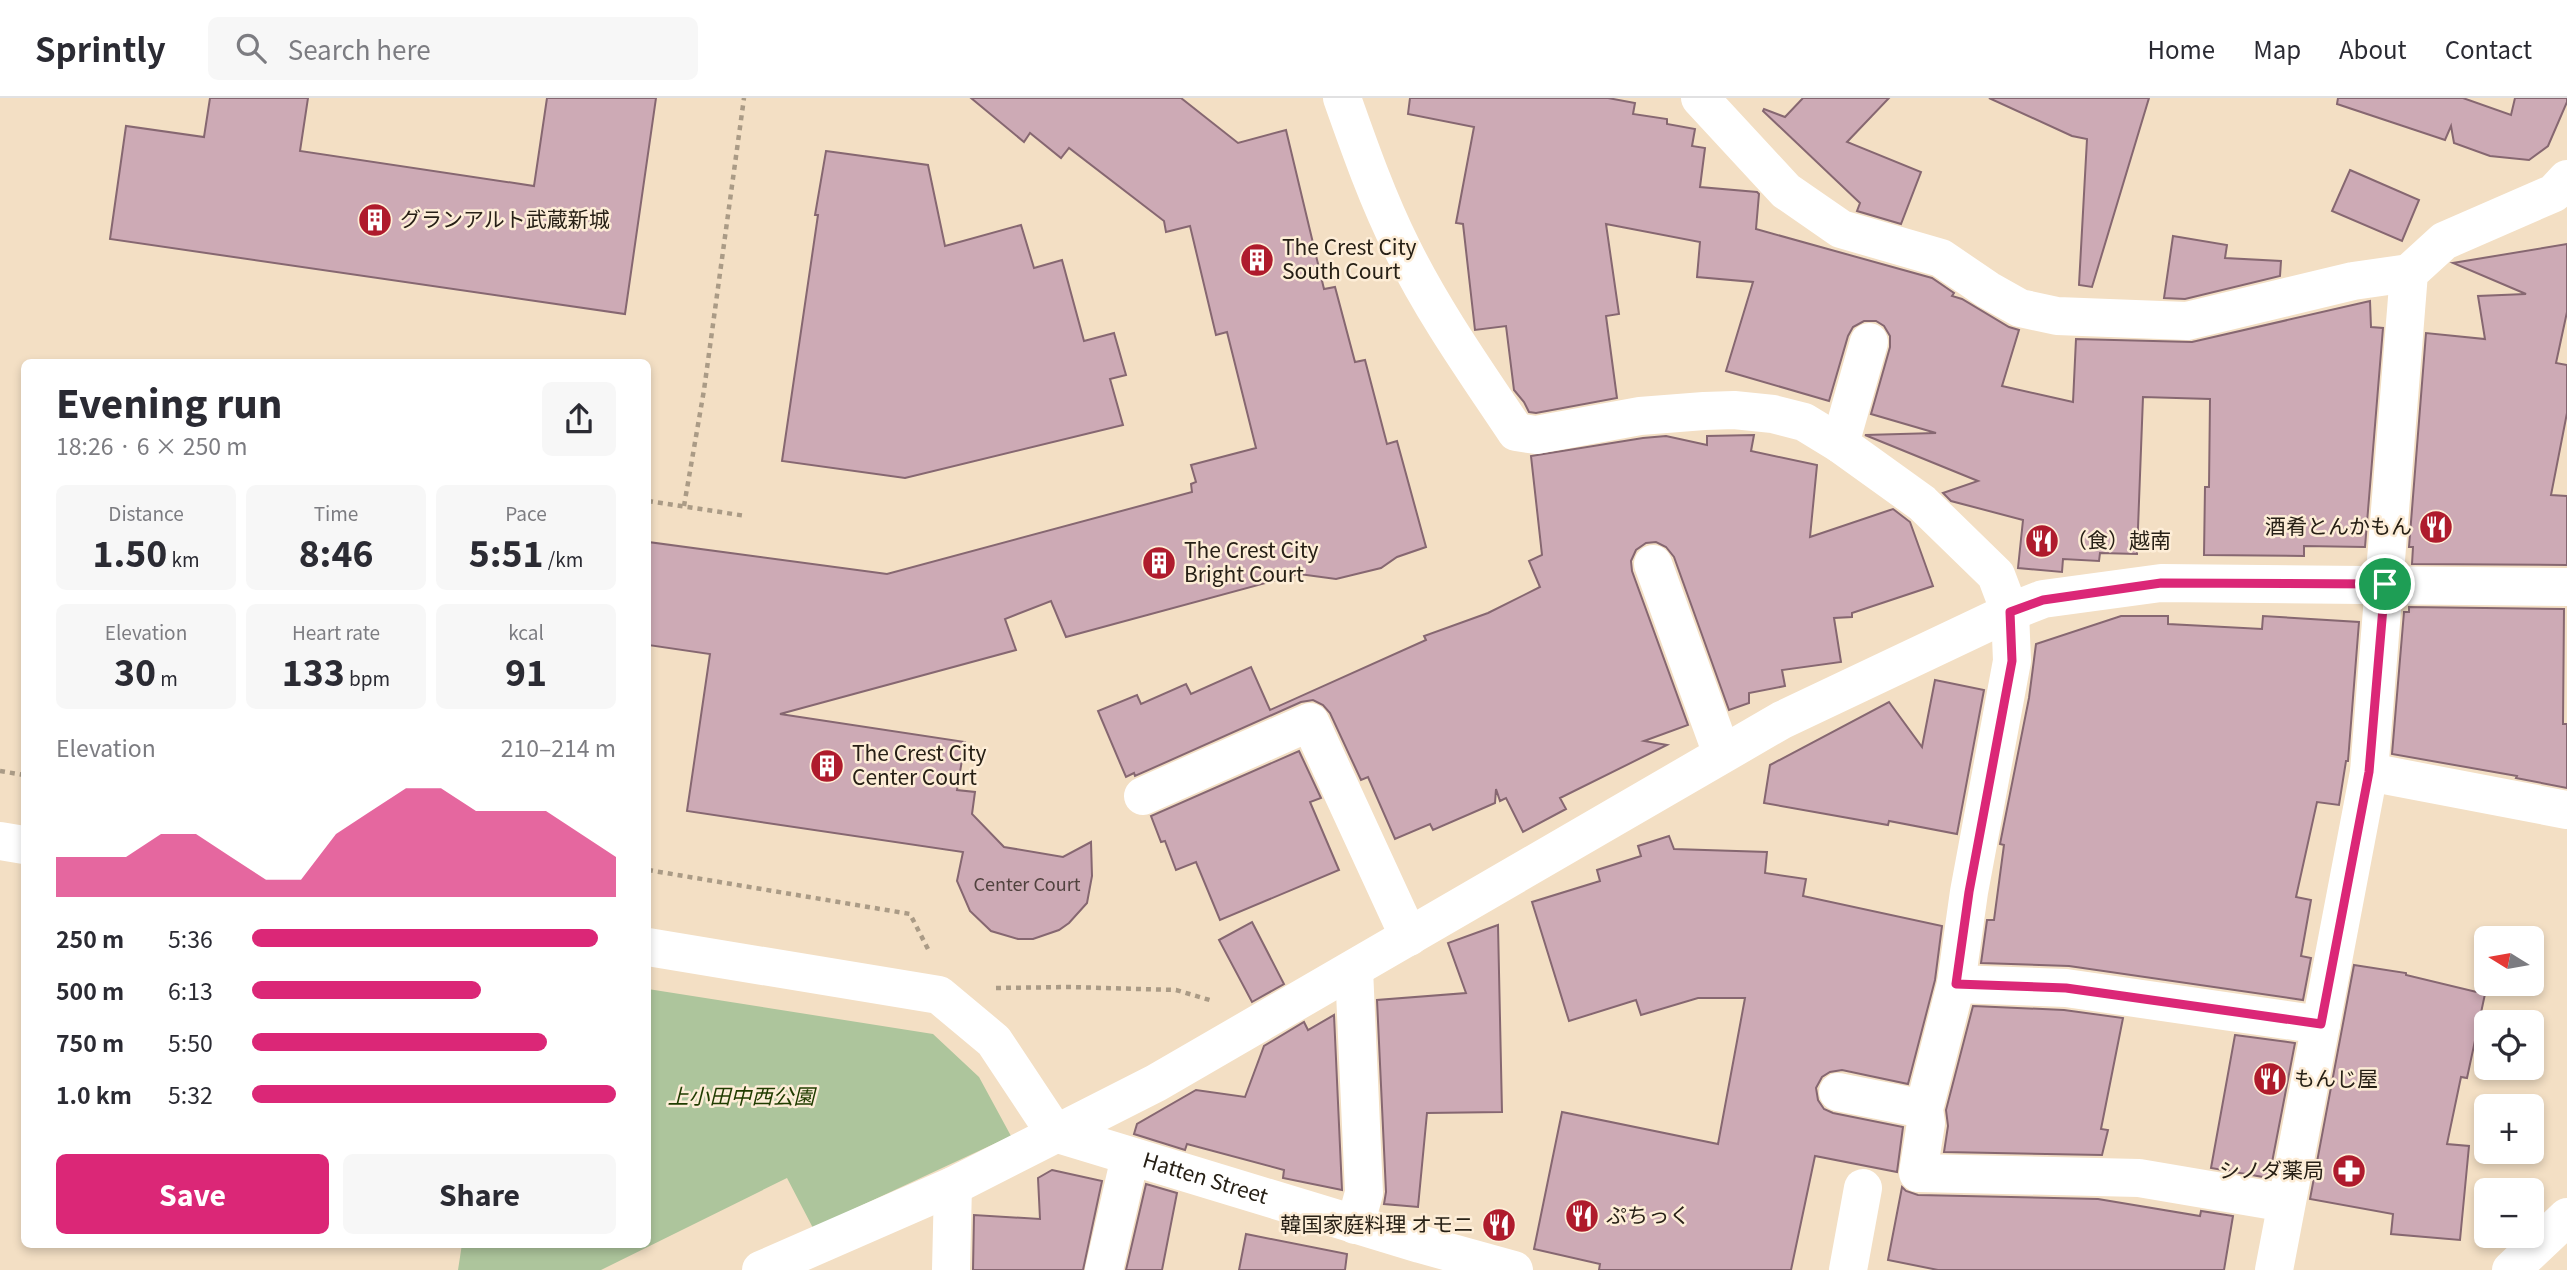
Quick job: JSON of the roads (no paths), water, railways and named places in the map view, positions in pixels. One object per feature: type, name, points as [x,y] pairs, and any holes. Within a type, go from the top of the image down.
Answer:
[{"type":"street","points":[[1342,98],[1402,249],[1452,336],[1516,432],[1536,435],[1640,416],[1734,410],[1773,414],[1804,422],[1840,444],[1922,503],[1996,575],[2010,612],[2012,661],[1969,892],[1956,984],[1924,1109],[1926,1124],[1918,1173],[2140,1178],[2287,1203]]},
{"type":"street","points":[[1700,98],[1786,191],[1840,229],[1941,258],[1989,290],[2021,307],[2057,316],[2187,321],[2353,281],[2409,274],[2444,241],[2554,193],[2567,179]]},
{"type":"street","points":[[2274,1270],[2369,772],[2409,274]]},
{"type":"street","points":[[1840,444],[1869,342]]},
{"type":"street","points":[[1653,564],[1722,754]]},
{"type":"street","points":[[761,1270],[953,1186],[1156,1083],[1782,720],[2010,612],[2043,600],[2161,583],[2567,587]]},
{"type":"street","points":[[1143,796],[1310,722],[1409,937]]},
{"type":"street","points":[[2369,772],[2567,810]]},
{"type":"street","points":[[0,841],[21,844]]},
{"type":"street","points":[[651,947],[939,995],[994,1041],[1055,1133]]},
{"type":"street","points":[[1354,969],[1364,1193],[1355,1225]]},
{"type":"street","points":[[1956,984],[2066,988],[2321,1024]]},
{"type":"street","points":[[1838,1092],[1924,1109]]},
{"type":"street","name":"Hatten Street","points":[[1055,1133],[1355,1225],[1417,1257],[1514,1270]]},
{"type":"street","points":[[1104,1270],[1130,1157]]},
{"type":"street","points":[[951,1270],[953,1186]]},
{"type":"street","points":[[1847,1270],[1863,1188]]},
{"type":"street","points":[[2511,1270],[2567,1217]]},
{"type":"place","name":"グランアルト武蔵新城","points":[[375,220]]},
{"type":"place","name":"The Crest City South Court","points":[[1257,260]]},
{"type":"place","name":"酒肴とんかもん","points":[[2436,527]]},
{"type":"place","name":"（食）越南","points":[[2042,541]]},
{"type":"place","name":"The Crest City Bright Court","points":[[1159,563]]},
{"type":"place","name":"The Crest City Center Court","points":[[827,766]]},
{"type":"place","name":"もんじ屋","points":[[2270,1079]]},
{"type":"place","name":"シノダ薬局","points":[[2349,1171]]},
{"type":"place","name":"ぷちっく","points":[[1582,1216]]},
{"type":"place","name":"韓国家庭料理 オモニ","points":[[1499,1225]]},
{"type":"park label","name":"上小田中西公園","points":[[741,1097]]}]
